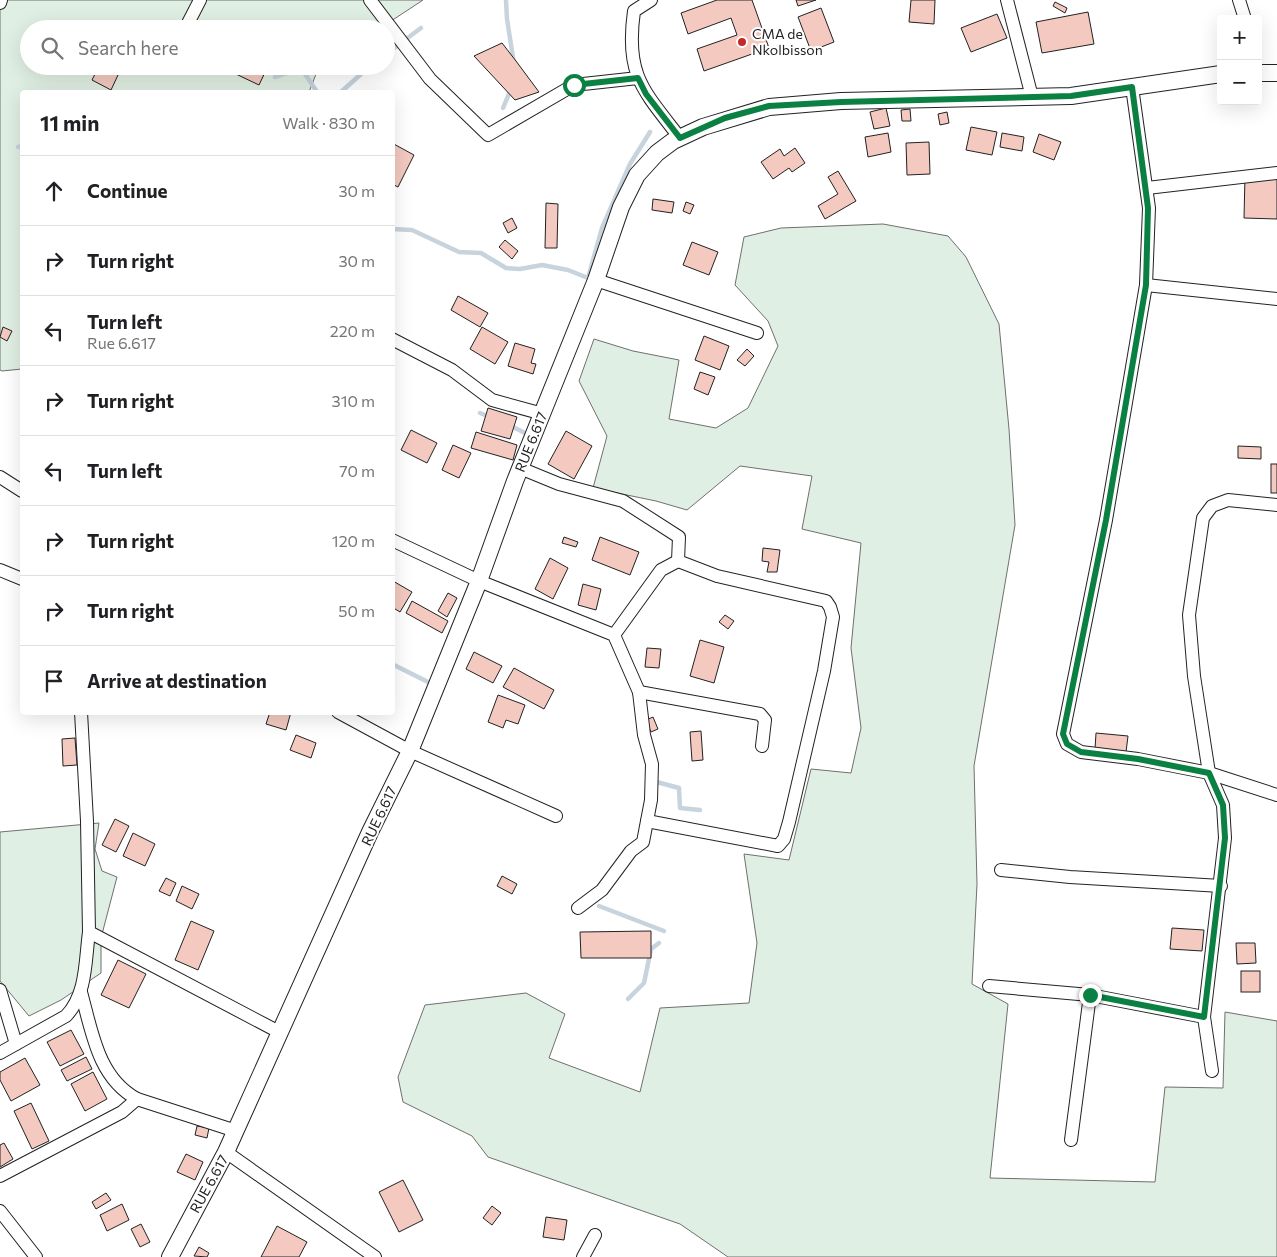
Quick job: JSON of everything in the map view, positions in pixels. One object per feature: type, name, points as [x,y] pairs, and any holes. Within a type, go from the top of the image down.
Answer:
[{"type":"street","points":[[190,20],[200,0]]},
{"type":"street","points":[[370,0],[385,20]]},
{"type":"street","points":[[651,0],[634,11],[630,36],[633,65],[646,94],[680,138]]},
{"type":"street","points":[[1007,0],[1032,97]]},
{"type":"street","points":[[1239,0],[1243,15]]},
{"type":"street","points":[[395,33],[430,79],[488,134],[574,85],[638,78]]},
{"type":"street","points":[[1262,73],[1277,73]]},
{"type":"street","name":"RUE 6.617","points":[[170,1257],[236,1131],[370,832],[410,751],[479,581],[520,468],[596,280],[622,207],[637,175],[657,153],[680,138],[725,118],[769,106],[841,102],[1071,96],[1217,75]]},
{"type":"street","points":[[1132,87],[1147,188],[1146,285],[1106,520],[1063,734],[1067,744],[1081,752],[1138,759],[1209,773],[1277,795]]},
{"type":"street","points":[[1147,188],[1277,172]]},
{"type":"street","points":[[596,280],[757,333]]},
{"type":"street","points":[[1146,285],[1277,299]]},
{"type":"street","points":[[395,341],[452,370],[492,400],[542,414]]},
{"type":"street","points":[[520,468],[559,484],[623,501],[679,538],[678,561]]},
{"type":"street","points":[[0,477],[20,489]]},
{"type":"street","points":[[1212,1071],[1204,1017],[1225,838],[1223,805],[1209,773],[1194,676],[1189,615],[1203,518],[1212,506],[1228,500],[1277,505]]},
{"type":"street","points":[[395,541],[479,581],[614,635],[639,692],[644,734],[652,764],[651,800],[643,842],[631,851],[602,890],[578,908]]},
{"type":"street","points":[[614,635],[661,570],[678,561],[717,576],[826,602],[830,607],[833,617],[824,671],[789,822],[784,839],[778,846],[647,821]]},
{"type":"street","points":[[0,570],[20,578]]},
{"type":"street","points":[[639,692],[760,714],[765,720],[762,746]]},
{"type":"street","points":[[0,1053],[66,1016],[77,1002],[81,992],[89,932],[88,820],[81,715]]},
{"type":"street","points":[[344,715],[410,751],[556,816]]},
{"type":"street","points":[[1001,870],[1070,877],[1220,886]]},
{"type":"street","points":[[89,932],[281,1033]]},
{"type":"street","points":[[990,986],[1090,995],[1204,1017]]},
{"type":"street","points":[[0,990],[16,1044]]},
{"type":"street","points":[[81,992],[105,1068],[113,1081],[126,1093],[138,1099],[236,1131]]},
{"type":"street","points":[[1071,1140],[1090,995]]},
{"type":"street","points":[[0,1176],[122,1112],[138,1099]]},
{"type":"street","points":[[226,1152],[375,1257]]},
{"type":"street","points":[[0,1211],[36,1257]]},
{"type":"street","points":[[584,1257],[595,1235]]},
{"type":"green space","points":[[0,0],[423,0],[393,20],[20,20],[20,75],[316,75],[310,90],[20,90],[20,369],[0,370]]},
{"type":"green space","points":[[883,224],[948,236],[966,257],[999,324],[1009,429],[1015,525],[974,766],[977,884],[972,984],[1008,1004],[990,1178],[1155,1182],[1165,1087],[1223,1088],[1225,1012],[1277,1021],[1277,1257],[728,1257],[680,1224],[488,1157],[472,1136],[403,1102],[398,1077],[425,1005],[526,993],[565,1014],[549,1058],[640,1092],[660,1008],[749,1003],[757,943],[744,854],[789,860],[811,769],[851,773],[861,728],[851,648],[861,543],[802,529],[812,476],[740,466],[687,510],[656,501],[593,488],[607,436],[579,381],[594,339],[633,351],[679,360],[669,419],[716,428],[748,408],[778,346],[768,321],[735,285],[744,237],[781,228]]},
{"type":"green space","points":[[99,823],[95,849],[102,871],[117,877],[101,938],[101,973],[61,1000],[29,1016],[0,981],[0,832]]},
{"type":"building","name":"CMA de Nkolbisson","points":[[717,0],[752,0],[769,48],[704,71],[697,49],[737,35],[731,18],[688,34],[681,13]]},
{"type":"building","points":[[796,0],[816,0],[798,6]]},
{"type":"building","points":[[911,0],[935,0],[934,24],[909,22]]},
{"type":"building","points":[[1055,2],[1067,8],[1065,13],[1053,6]]},
{"type":"building","points":[[821,8],[834,42],[811,51],[798,17]]},
{"type":"building","points":[[1088,12],[1094,44],[1042,53],[1036,22]]},
{"type":"building","points":[[997,14],[1007,38],[971,52],[961,28]]},
{"type":"building","points":[[502,43],[539,92],[515,100],[474,56]]},
{"type":"building","points":[[94,75],[118,75],[111,90],[92,80]]},
{"type":"building","points":[[238,75],[264,75],[259,85]]},
{"type":"building","points":[[886,108],[890,126],[874,129],[870,112]]},
{"type":"building","points":[[910,109],[911,121],[902,121],[901,110]]},
{"type":"building","points":[[947,112],[949,123],[940,125],[938,114]]},
{"type":"building","points":[[971,127],[997,132],[992,155],[966,150]]},
{"type":"building","points":[[888,133],[891,152],[868,157],[865,137]]},
{"type":"building","points":[[1002,133],[1024,137],[1022,151],[1000,147]]},
{"type":"building","points":[[1039,134],[1061,142],[1054,160],[1033,152]]},
{"type":"building","points":[[929,142],[930,174],[907,175],[906,143]]},
{"type":"building","points":[[395,145],[414,155],[398,187],[395,186]]},
{"type":"building","points":[[795,148],[805,163],[792,172],[789,168],[773,179],[761,162],[780,149],[784,156]]},
{"type":"building","points":[[838,171],[856,201],[825,219],[818,206],[838,194],[828,177]]},
{"type":"building","points":[[1245,176],[1277,177],[1277,219],[1244,218]]},
{"type":"building","points":[[653,199],[674,202],[672,213],[652,210]]},
{"type":"building","points":[[686,202],[694,205],[690,214],[683,211]]},
{"type":"building","points":[[546,203],[558,204],[557,248],[545,248]]},
{"type":"building","points":[[512,218],[517,228],[508,233],[503,223]]},
{"type":"building","points":[[505,240],[518,251],[512,259],[499,247]]},
{"type":"building","points":[[692,242],[718,252],[709,275],[683,265]]},
{"type":"building","points":[[458,296],[488,313],[480,327],[451,310]]},
{"type":"building","points":[[3,327],[12,331],[7,341],[0,337]]},
{"type":"building","points":[[482,327],[508,342],[495,364],[470,349]]},
{"type":"building","points":[[704,336],[729,346],[720,370],[695,360]]},
{"type":"building","points":[[515,343],[535,349],[531,363],[536,364],[533,374],[508,366]]},
{"type":"building","points":[[747,349],[754,356],[745,366],[737,360]]},
{"type":"building","points":[[700,372],[715,377],[708,395],[694,389]]},
{"type":"building","points":[[488,408],[517,417],[510,439],[481,431]]},
{"type":"building","points":[[411,430],[437,443],[427,463],[401,450]]},
{"type":"building","points":[[566,431],[592,446],[574,479],[548,464]]},
{"type":"building","points":[[476,432],[517,445],[513,460],[471,448]]},
{"type":"building","points":[[453,445],[471,453],[459,478],[442,470]]},
{"type":"building","points":[[1238,446],[1261,447],[1261,459],[1238,458]]},
{"type":"building","points":[[1271,464],[1277,464],[1277,493],[1271,493]]},
{"type":"building","points":[[564,537],[578,542],[576,547],[562,543]]},
{"type":"building","points":[[600,537],[639,552],[630,575],[592,560]]},
{"type":"building","points":[[763,548],[780,550],[777,572],[767,572],[769,562],[762,561]]},
{"type":"building","points":[[550,558],[568,568],[553,599],[535,589]]},
{"type":"building","points":[[395,582],[412,592],[400,612],[395,609]]},
{"type":"building","points":[[583,584],[601,589],[596,610],[578,605]]},
{"type":"building","points":[[448,593],[457,598],[447,617],[438,611]]},
{"type":"building","points":[[412,601],[448,621],[442,633],[406,613]]},
{"type":"building","points":[[725,615],[734,621],[728,629],[719,622]]},
{"type":"building","points":[[700,640],[724,647],[714,683],[690,676]]},
{"type":"building","points":[[647,648],[661,649],[659,668],[645,667]]},
{"type":"building","points":[[474,652],[502,666],[493,683],[466,669]]},
{"type":"building","points":[[514,668],[554,690],[544,709],[503,687]]},
{"type":"building","points":[[498,695],[525,705],[518,724],[506,720],[503,728],[488,722]]},
{"type":"building","points":[[269,715],[290,715],[286,730],[266,724]]},
{"type":"building","points":[[653,717],[658,729],[651,732],[646,720]]},
{"type":"building","points":[[701,731],[703,760],[692,761],[690,732]]},
{"type":"building","points":[[1096,733],[1128,736],[1126,752],[1095,749]]},
{"type":"building","points":[[296,735],[316,743],[311,758],[290,750]]},
{"type":"building","points":[[75,738],[77,765],[63,766],[62,739]]},
{"type":"building","points":[[115,819],[129,826],[116,852],[102,845]]},
{"type":"building","points":[[133,833],[155,844],[145,866],[123,856]]},
{"type":"building","points":[[502,876],[517,884],[512,894],[497,886]]},
{"type":"building","points":[[166,878],[176,883],[170,896],[159,891]]},
{"type":"building","points":[[182,886],[199,894],[192,909],[176,901]]},
{"type":"building","points":[[191,921],[214,931],[198,970],[175,960]]},
{"type":"building","points":[[1172,928],[1204,930],[1202,951],[1170,949]]},
{"type":"building","points":[[651,931],[651,958],[581,958],[580,932]]},
{"type":"building","points":[[1236,943],[1255,943],[1256,963],[1237,964]]},
{"type":"building","points":[[118,960],[146,974],[129,1008],[101,995]]},
{"type":"building","points":[[1241,971],[1260,971],[1260,992],[1241,992]]},
{"type":"building","points":[[71,1030],[84,1054],[60,1066],[47,1042]]},
{"type":"building","points":[[86,1057],[92,1069],[67,1081],[61,1070]]},
{"type":"building","points":[[25,1058],[40,1085],[11,1101],[0,1080],[0,1072]]},
{"type":"building","points":[[93,1072],[107,1099],[85,1111],[71,1084]]},
{"type":"building","points":[[31,1103],[49,1141],[32,1149],[14,1111]]},
{"type":"building","points":[[197,1126],[209,1128],[207,1138],[195,1135]]},
{"type":"building","points":[[4,1143],[13,1159],[0,1167],[0,1145]]},
{"type":"building","points":[[186,1154],[203,1162],[195,1180],[177,1172]]},
{"type":"building","points":[[403,1180],[423,1220],[399,1232],[379,1192]]},
{"type":"building","points":[[106,1193],[111,1200],[96,1209],[92,1202]]},
{"type":"building","points":[[122,1204],[129,1220],[107,1231],[100,1215]]},
{"type":"building","points":[[492,1206],[501,1213],[492,1225],[483,1218]]},
{"type":"building","points":[[546,1217],[567,1220],[564,1240],[543,1237]]},
{"type":"building","points":[[141,1224],[150,1242],[140,1247],[131,1229]]},
{"type":"building","points":[[277,1226],[307,1242],[299,1257],[261,1257]]},
{"type":"building","points":[[199,1247],[209,1253],[207,1257],[194,1256]]},
{"type":"waterway","points":[[506,1],[514,64]]},
{"type":"waterway","points":[[395,47],[421,28]]},
{"type":"waterway","points":[[275,77],[281,75]]},
{"type":"waterway","points":[[306,75],[316,90]]},
{"type":"waterway","points":[[343,90],[360,75]]},
{"type":"waterway","points":[[503,108],[511,89]]},
{"type":"waterway","points":[[395,229],[412,230],[459,252],[481,253],[506,268],[520,269],[542,265],[568,270],[588,278],[602,228],[630,164],[650,132]]},
{"type":"waterway","points":[[480,413],[490,417]]},
{"type":"waterway","points":[[509,425],[529,435]]},
{"type":"waterway","points":[[395,666],[434,685]]},
{"type":"waterway","points":[[653,781],[679,788],[680,808],[700,810]]},
{"type":"waterway","points":[[599,906],[664,931]]},
{"type":"waterway","points":[[628,999],[644,983],[651,949],[659,943]]},
{"type":"place","name":"CMA de Nkolbisson","points":[[742,42]]},
{"type":"route","points":[[574,85],[638,78],[646,94],[680,138],[725,118],[769,106],[841,102],[1071,96],[1132,87],[1147,188],[1146,285],[1106,520],[1063,734],[1067,744],[1081,752],[1138,759],[1209,773],[1223,805],[1225,838],[1204,1017],[1090,995]]}]
